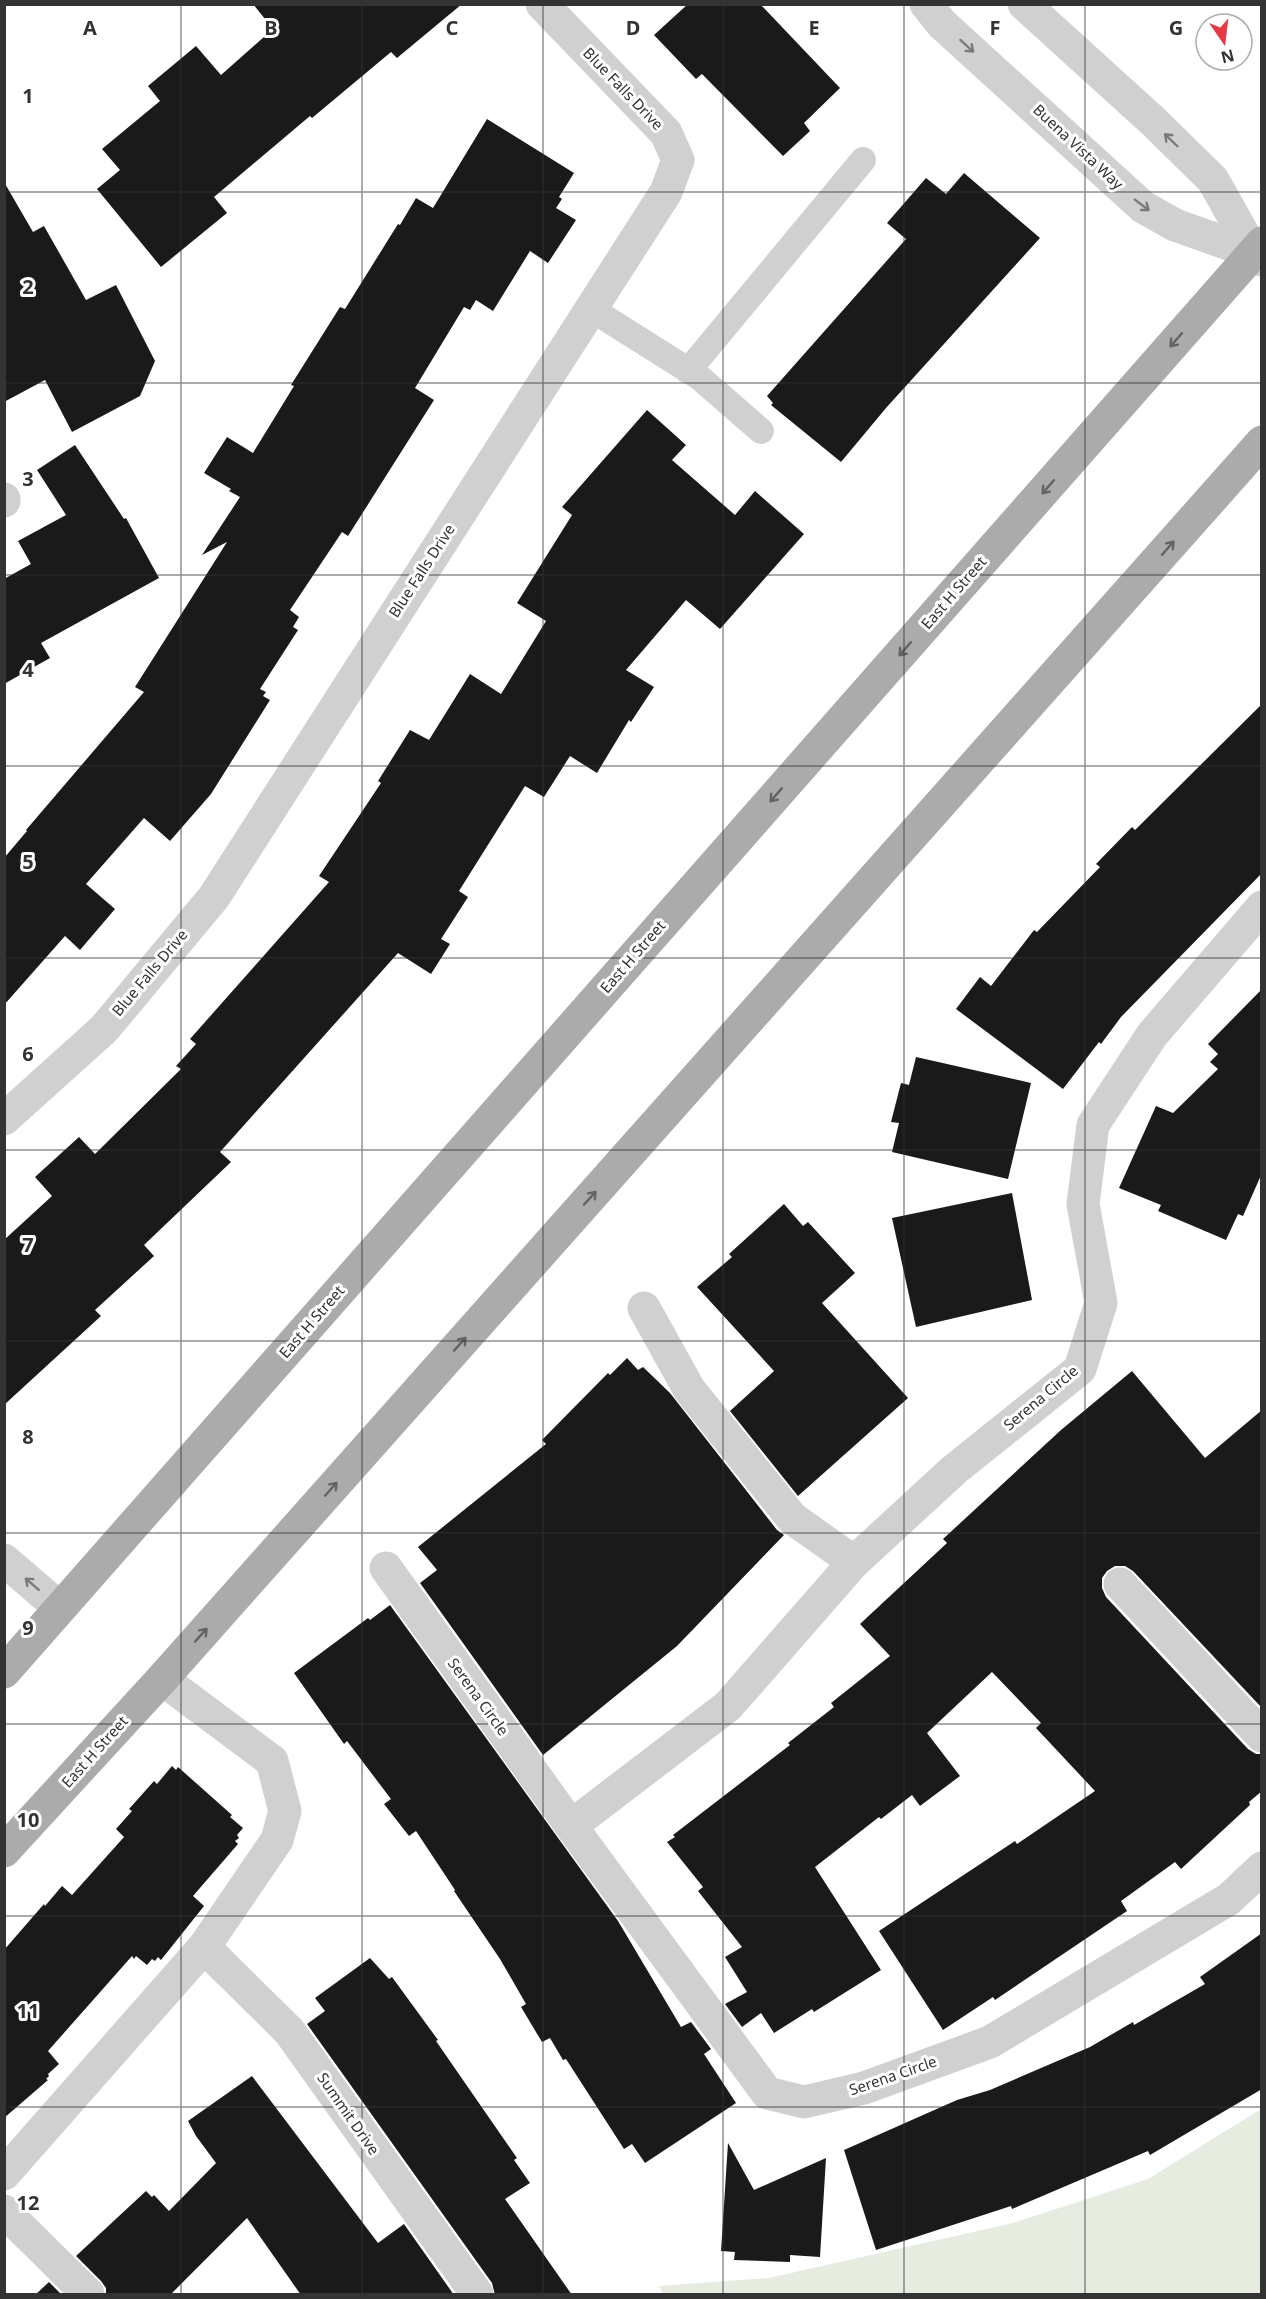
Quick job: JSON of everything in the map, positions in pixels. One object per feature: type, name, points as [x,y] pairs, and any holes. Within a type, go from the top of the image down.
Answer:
[{"type":"main road","name":"East H Street","points":[[8,1661],[60,1608],[1259,252]]},
{"type":"main road","name":"East H Street","points":[[4,1851],[162,1679],[1262,442]]},
{"type":"street","name":"Blue Falls Drive","points":[[4,1119],[104,1029],[214,897],[666,192],[678,160],[666,133],[543,4]]},
{"type":"street","name":"Buena Vista Way","points":[[926,4],[942,24],[1143,207],[1175,225],[1259,252]]},
{"type":"street","points":[[1024,4],[1154,122],[1213,180],[1259,252]]},
{"type":"street","name":"Serena Circle","points":[[571,1826],[728,1706],[854,1562],[954,1470],[1080,1369],[1101,1303],[1083,1204],[1093,1125],[1152,1035],[1262,907]]},
{"type":"street","points":[[644,1308],[689,1389],[792,1518],[854,1562]]},
{"type":"street","points":[[4,1560],[60,1608]]},
{"type":"street","name":"Serena Circle","points":[[386,1568],[571,1826],[767,2093],[804,2102],[864,2088],[990,2042],[1228,1899],[1262,1868]]},
{"type":"street","points":[[1120,1584],[1262,1736]]},
{"type":"street","points":[[4,2174],[204,1947],[277,1840],[285,1811],[272,1761],[162,1679]]},
{"type":"street","name":"Summit Drive","points":[[204,1947],[289,2031],[477,2295]]},
{"type":"street","points":[[4,2211],[88,2295]]},
{"type":"lane","points":[[688,371],[863,160]]},
{"type":"lane","points":[[591,309],[699,377],[761,431]]},
{"type":"shaded area","points":[[1261,2109],[1261,2294],[663,2294],[659,2286],[769,2278],[1013,2223],[1148,2179]]},
{"type":"building","points":[[253,4],[462,4],[397,58],[391,52],[312,118],[310,116],[214,197],[227,213],[161,267],[97,189],[120,170],[102,149],[160,101],[148,86],[196,46],[221,75],[273,29]]},
{"type":"building","points":[[688,4],[760,4],[840,88],[804,123],[810,131],[783,156],[702,74],[696,79],[654,35]]},
{"type":"building","points":[[487,119],[574,173],[559,197],[562,199],[556,208],[576,220],[548,263],[530,251],[493,311],[476,300],[470,310],[464,307],[415,388],[434,400],[348,536],[342,532],[290,610],[299,617],[293,627],[298,630],[260,689],[266,692],[263,696],[270,700],[211,794],[170,841],[144,818],[86,884],[115,909],[80,950],[65,936],[4,1005],[4,858],[144,692],[135,687],[227,542],[202,555],[240,497],[204,473],[227,437],[253,453],[294,386],[291,385],[340,307],[345,309],[416,198],[433,208]]},
{"type":"building","points":[[964,173],[1040,238],[886,408],[841,462],[771,405],[773,403],[767,396],[906,239],[887,223],[926,178],[946,194]]},
{"type":"building","points":[[4,182],[33,232],[44,226],[86,300],[116,285],[155,361],[140,396],[72,432],[45,380],[4,402]]},
{"type":"building","points":[[647,410],[686,445],[672,460],[735,515],[755,491],[804,534],[720,629],[686,600],[626,670],[654,687],[631,722],[629,720],[597,773],[570,756],[544,797],[525,786],[459,891],[468,897],[441,939],[450,944],[431,974],[398,953],[220,1152],[231,1162],[144,1245],[154,1256],[95,1310],[101,1316],[4,1405],[4,1240],[52,1196],[35,1177],[79,1137],[95,1154],[181,1069],[176,1066],[196,1044],[190,1039],[329,882],[319,876],[381,783],[378,781],[410,730],[429,740],[470,674],[501,694],[546,621],[517,603],[572,515],[562,507]]},
{"type":"building","points":[[75,445],[124,519],[126,518],[159,578],[41,643],[50,658],[4,684],[4,579],[31,564],[18,541],[66,515],[37,470]]},
{"type":"building","points":[[1262,704],[1262,873],[1121,1017],[1063,1089],[956,1009],[980,977],[991,986],[1034,930],[1037,932],[1100,867],[1096,864],[1132,827],[1135,830]]},
{"type":"building","points":[[1262,989],[1262,1173],[1243,1216],[1238,1214],[1226,1240],[1158,1211],[1161,1205],[1119,1188],[1156,1106],[1173,1113],[1218,1069],[1210,1062],[1218,1054],[1208,1044]]},
{"type":"building","points":[[916,1057],[1031,1083],[1008,1179],[892,1152],[899,1123],[891,1122],[901,1083],[909,1085]]},
{"type":"building","points":[[1012,1193],[1032,1300],[916,1327],[892,1218]]},
{"type":"building","points":[[784,1204],[803,1226],[808,1222],[855,1273],[822,1303],[908,1398],[798,1496],[730,1411],[774,1371],[697,1287],[732,1257],[729,1254]]},
{"type":"building","points":[[627,1358],[638,1370],[643,1367],[670,1393],[777,1530],[784,1535],[677,1646],[543,1755],[420,1583],[437,1570],[418,1547],[546,1444],[542,1440],[608,1373],[610,1375]]},
{"type":"building","points":[[1132,1371],[1205,1458],[1262,1410],[1262,1708],[1133,1571],[1125,1566],[1115,1566],[1102,1578],[1102,1588],[1106,1597],[1248,1749],[1256,1754],[1262,1754],[1262,1791],[1181,1869],[1175,1862],[1121,1901],[1127,1911],[995,2000],[993,1997],[943,2030],[879,1931],[1015,1841],[1017,1844],[1095,1791],[1036,1728],[1041,1723],[992,1672],[927,1733],[960,1776],[920,1806],[912,1795],[881,1819],[879,1817],[815,1867],[881,1970],[814,2012],[812,2009],[774,2033],[761,2013],[742,2027],[725,2004],[747,1992],[725,1957],[742,1947],[698,1891],[703,1887],[667,1842],[790,1745],[788,1743],[834,1707],[831,1703],[890,1656],[860,1624],[947,1543],[943,1539],[1061,1430]]},
{"type":"building","points":[[390,1605],[618,1921],[681,2027],[691,2022],[711,2049],[704,2054],[736,2103],[645,2163],[632,2144],[624,2149],[550,2038],[542,2042],[521,2007],[526,2004],[500,1959],[416,1831],[409,1836],[384,1804],[391,1799],[347,1741],[344,1744],[294,1673],[368,1618],[370,1620]]},
{"type":"building","points":[[172,1766],[176,1770],[178,1767],[232,1815],[230,1817],[243,1828],[237,1835],[239,1838],[235,1841],[238,1844],[193,1896],[204,1906],[161,1960],[158,1957],[155,1961],[152,1959],[147,1965],[136,1956],[134,1959],[132,1956],[48,2051],[59,2064],[48,2074],[46,2079],[48,2080],[4,2118],[4,1950],[62,1886],[72,1895],[124,1837],[116,1829],[132,1811],[129,1809],[154,1781],[157,1784]]},
{"type":"building","points":[[1262,1933],[1262,2089],[1150,2155],[1148,2151],[1012,2209],[1011,2206],[876,2250],[844,2150],[957,2100],[990,2090],[1090,2047],[1133,2022],[1134,2025],[1205,1984],[1200,1977]]},
{"type":"building","points":[[370,1958],[389,1979],[392,1977],[438,2040],[436,2041],[517,2158],[514,2160],[530,2183],[505,2199],[572,2295],[495,2295],[492,2283],[307,2024],[325,2011],[315,1998]]},
{"type":"building","points":[[252,2076],[378,2243],[404,2224],[454,2295],[301,2295],[247,2218],[170,2295],[106,2295],[106,2288],[101,2281],[76,2256],[146,2191],[152,2197],[154,2195],[169,2211],[216,2163],[188,2121]]},
{"type":"building","points":[[728,2143],[754,2190],[826,2158],[820,2257],[790,2255],[790,2262],[734,2260],[735,2252],[721,2251]]},
{"type":"building","points":[[49,2282],[62,2295],[35,2295]]}]
